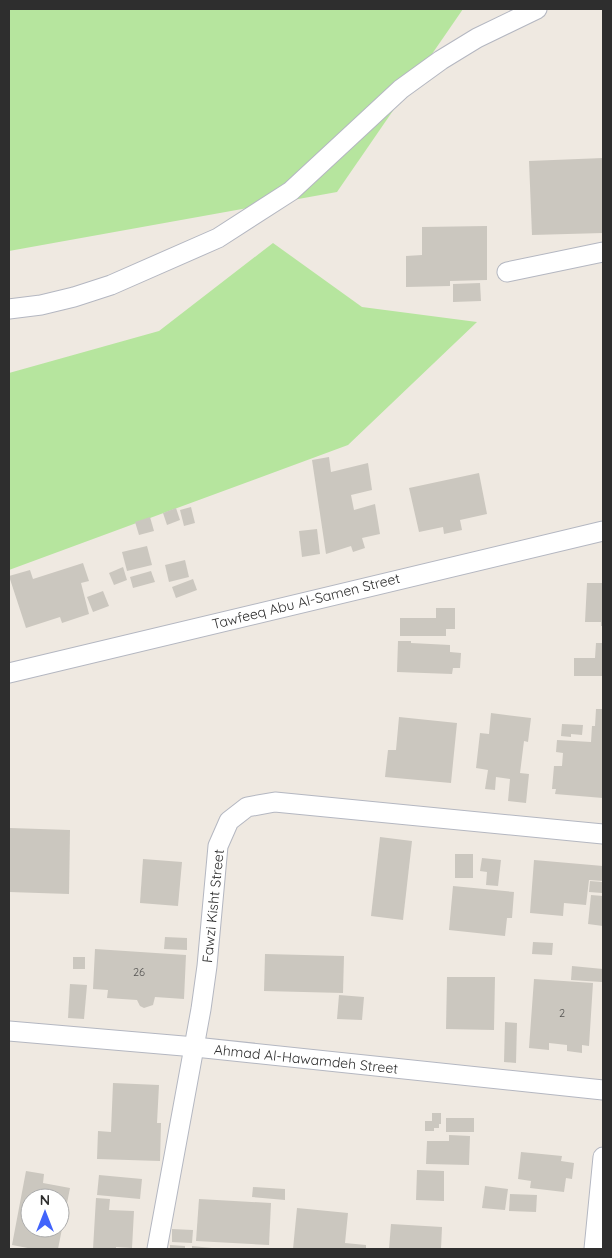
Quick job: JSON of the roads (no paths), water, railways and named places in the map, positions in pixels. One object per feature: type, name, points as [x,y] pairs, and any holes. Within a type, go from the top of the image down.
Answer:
[{"type":"street","points":[[9,309],[41,305],[111,285],[218,238],[291,191],[401,89],[440,60],[477,38],[537,9]]},
{"type":"street","points":[[507,272],[603,252]]},
{"type":"street","name":"Tawfeeq Abu Al-Samen Street","points":[[9,673],[603,531]]},
{"type":"street","name":"Fawzi Kisht Street","points":[[157,1249],[207,966],[218,846],[230,820],[247,806],[275,802],[603,834]]},
{"type":"street","name":"Ahmad Al-Hawamdeh Street","points":[[9,1031],[603,1090]]},
{"type":"street","points":[[594,1249],[603,1158]]}]
